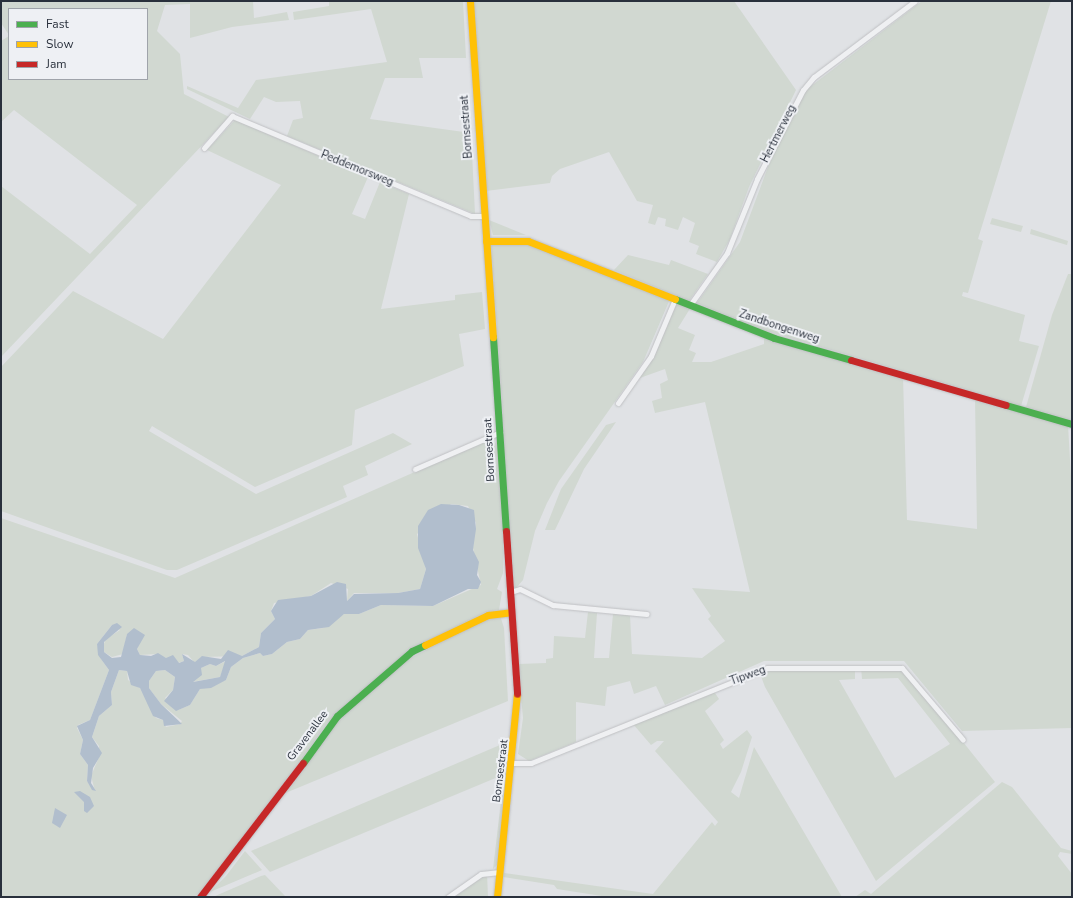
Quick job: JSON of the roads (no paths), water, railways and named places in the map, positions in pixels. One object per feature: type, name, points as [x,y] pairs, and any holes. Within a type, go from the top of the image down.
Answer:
[{"type":"street","name":"Bornsestraat","points":[[470,1],[518,706],[514,763],[497,897]]},
{"type":"street","name":"Hertmerweg","points":[[690,305],[728,253],[757,179],[802,90],[814,77],[915,1]]},
{"type":"street","name":"Peddemorsweg","points":[[204,148],[232,116],[471,216],[484,216]]},
{"type":"street","name":"Zandbongenweg","points":[[486,241],[528,241],[774,338],[1072,424]]},
{"type":"street","points":[[618,403],[651,356],[676,299]]},
{"type":"street","points":[[415,469],[500,432]]},
{"type":"street","points":[[510,592],[520,589],[553,605],[647,614]]},
{"type":"street","name":"Gravenallee","points":[[200,897],[246,841],[326,727],[347,706],[412,651],[488,615],[512,612]]},
{"type":"street","name":"Tipweg","points":[[514,763],[531,763],[767,668],[902,668],[963,740]]},
{"type":"street","points":[[448,897],[481,874],[500,872]]},
{"type":"water","points":[[441,504],[459,505],[474,510],[476,529],[473,550],[479,562],[477,575],[481,582],[478,589],[468,589],[433,606],[381,605],[359,614],[344,614],[329,627],[308,630],[300,639],[287,642],[272,654],[263,656],[260,653],[243,658],[231,667],[226,680],[211,688],[200,689],[190,705],[176,711],[164,701],[173,690],[175,677],[165,670],[156,671],[149,681],[149,688],[161,704],[182,724],[164,726],[163,720],[153,716],[140,688],[131,685],[127,671],[119,670],[111,692],[112,705],[99,716],[92,737],[102,753],[93,768],[91,783],[96,791],[92,790],[87,781],[88,765],[80,754],[83,740],[77,726],[90,720],[109,670],[98,655],[97,644],[112,625],[117,623],[122,627],[104,642],[104,652],[112,658],[121,657],[127,634],[134,628],[145,635],[137,649],[140,655],[151,656],[158,653],[166,658],[173,655],[179,663],[184,661],[182,654],[195,662],[202,656],[221,659],[228,650],[242,656],[259,647],[261,633],[275,619],[271,611],[278,600],[311,596],[337,582],[346,584],[347,601],[354,594],[398,593],[420,589],[426,569],[418,548],[418,526],[428,510]],"holes":[[[225,661],[220,677],[193,682],[202,675],[201,668],[210,664],[216,666]]]},
{"type":"water","points":[[80,791],[90,797],[94,806],[87,813],[84,811],[84,802],[74,792]]},
{"type":"water","points":[[55,808],[67,815],[60,828],[52,823]]}]
